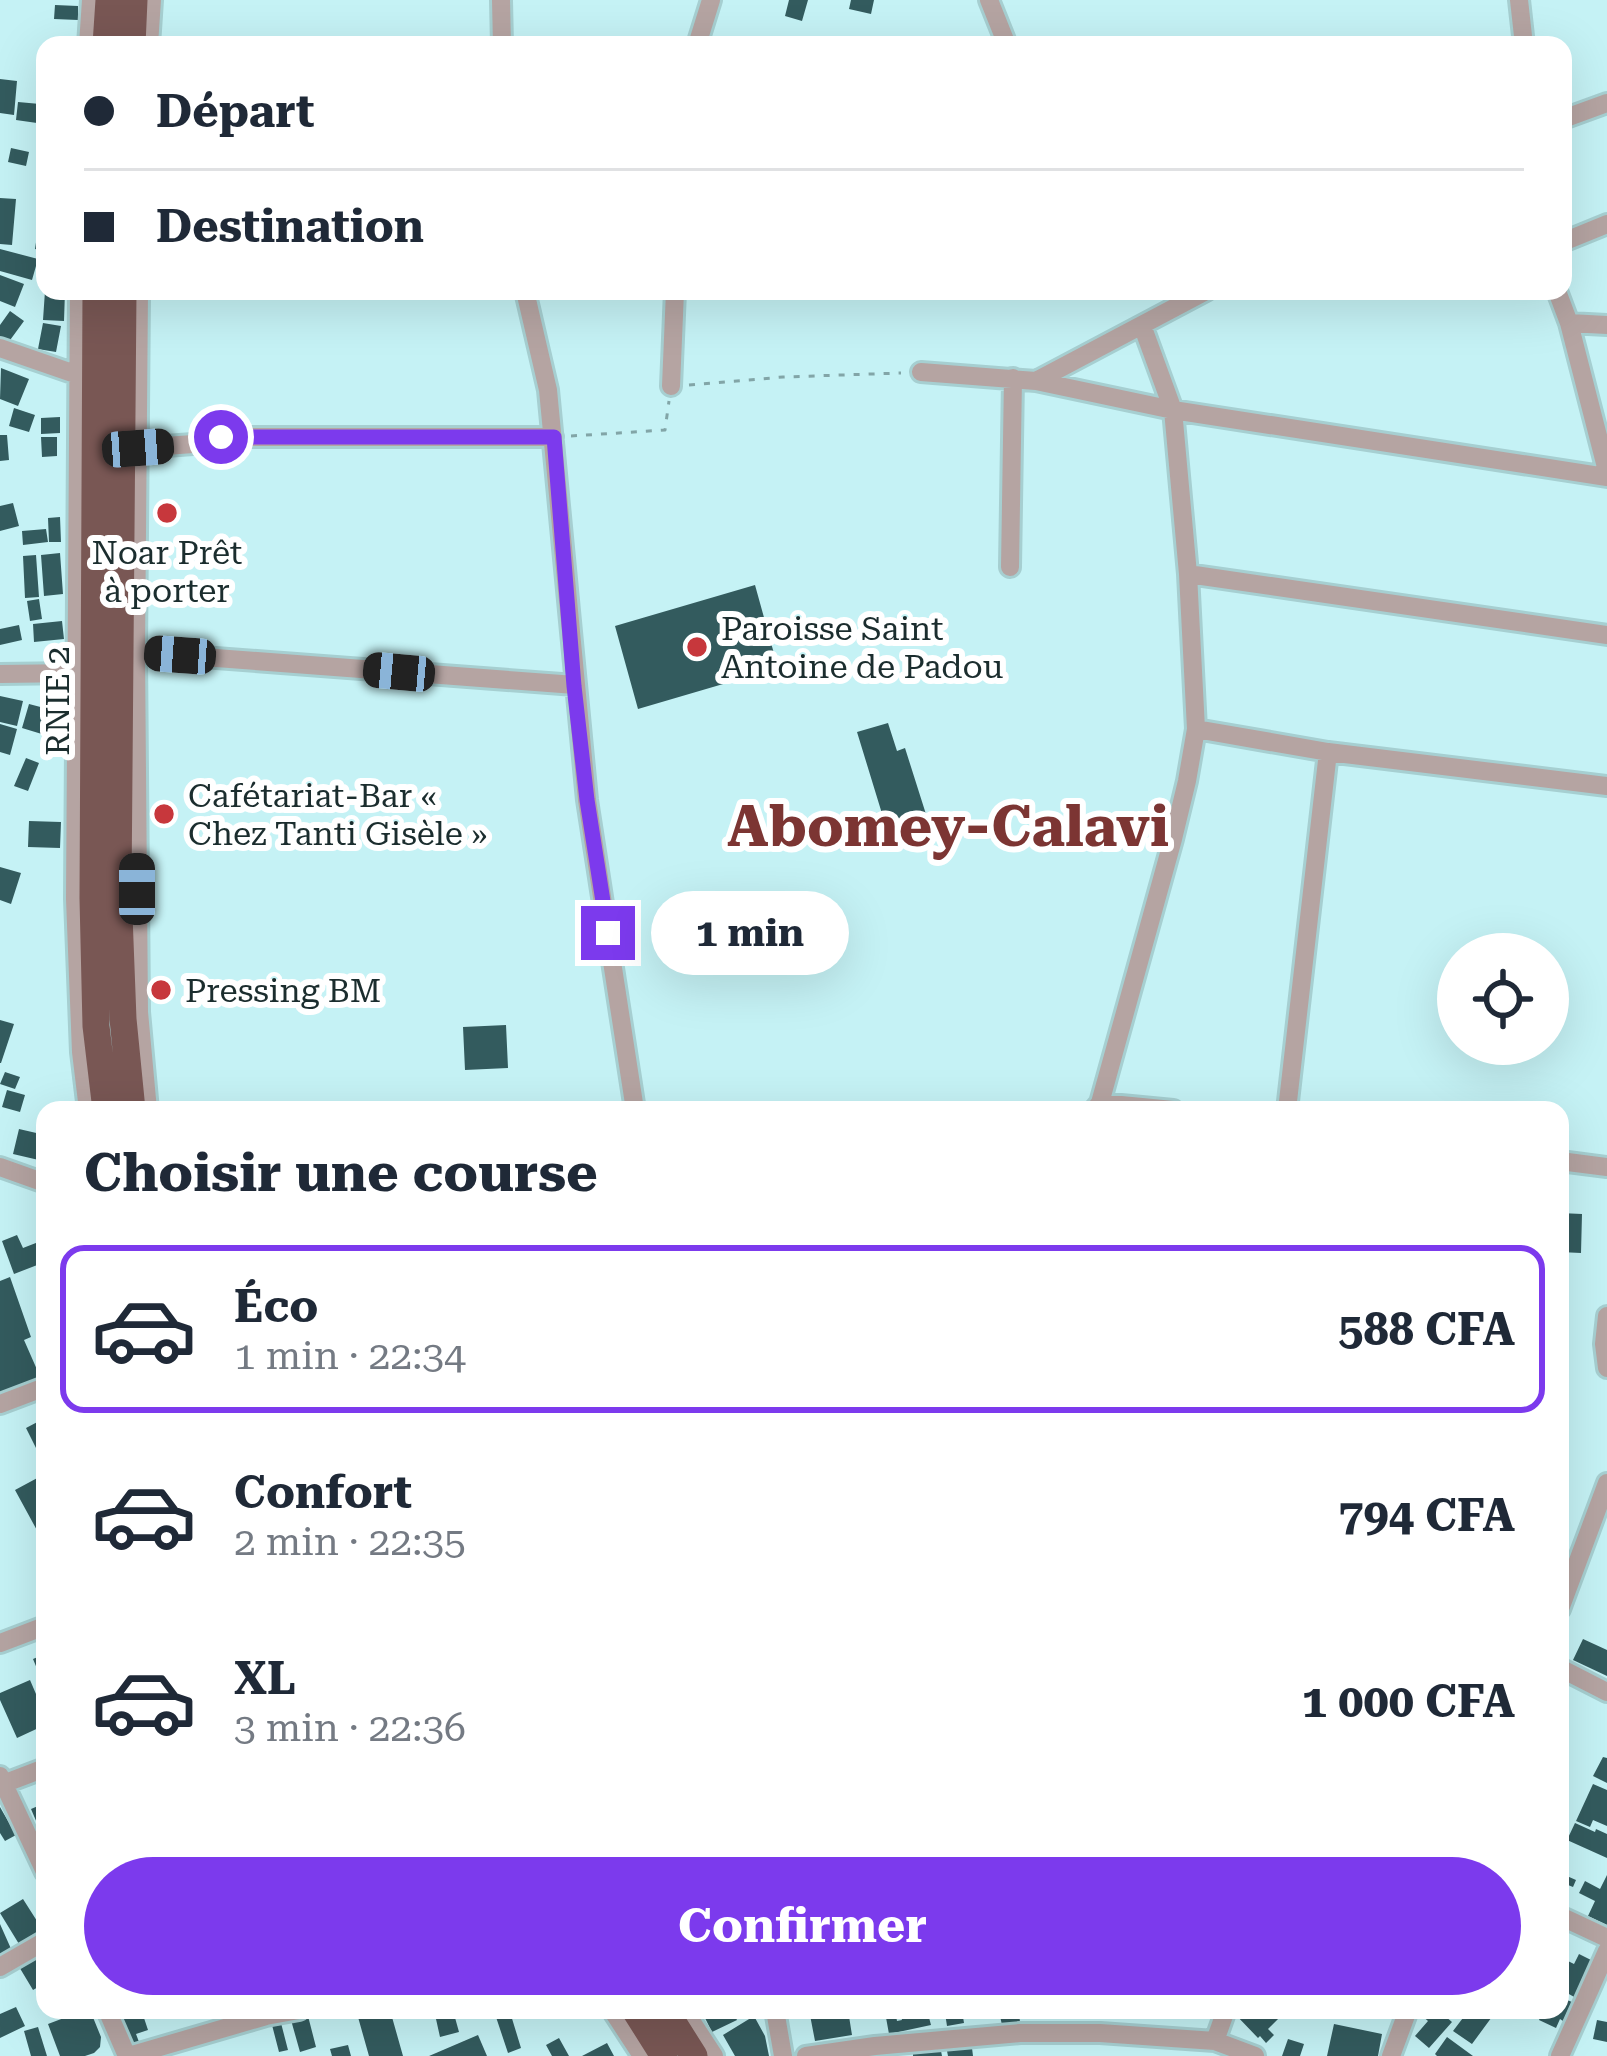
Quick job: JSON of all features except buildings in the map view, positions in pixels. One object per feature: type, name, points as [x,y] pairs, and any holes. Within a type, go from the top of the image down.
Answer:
[{"type":"highway","points":[[107,36],[109,0]]},
{"type":"highway","points":[[132,36],[134,0]]},
{"type":"highway","name":"RNIE 2","points":[[96,300],[93,898],[96,1025],[105,1101]]},
{"type":"highway","name":"RNIE 2","points":[[123,300],[118,889],[131,1101]]},
{"type":"highway","points":[[640,2019],[664,2056]]},
{"type":"highway","points":[[671,2019],[694,2056]]},
{"type":"street","points":[[89,36],[91,0]]},
{"type":"street","points":[[150,36],[152,0]]},
{"type":"street","points":[[501,0],[502,36]]},
{"type":"street","points":[[700,36],[711,0]]},
{"type":"street","points":[[989,0],[1003,36]]},
{"type":"street","points":[[1519,0],[1523,36]]},
{"type":"street","points":[[1572,116],[1607,103]]},
{"type":"street","points":[[1572,238],[1607,224]]},
{"type":"street","points":[[79,300],[75,899],[87,1101]]},
{"type":"street","points":[[139,300],[139,1012],[147,1101]]},
{"type":"street","points":[[527,300],[554,437],[587,800],[634,1101]]},
{"type":"street","points":[[671,386],[674,300]]},
{"type":"street","points":[[1036,381],[1189,300]]},
{"type":"street","points":[[921,372],[1036,381],[1174,410],[1607,474],[1560,300]]},
{"type":"street","points":[[1569,323],[1607,325]]},
{"type":"street","points":[[1099,1101],[1173,839],[1196,729],[1174,410],[1142,325]]},
{"type":"street","points":[[0,349],[78,375]]},
{"type":"street","points":[[1010,567],[1013,378]]},
{"type":"street","points":[[138,448],[241,437],[554,437]]},
{"type":"street","points":[[1188,574],[1607,634]]},
{"type":"street","points":[[136,652],[574,686]]},
{"type":"street","points":[[0,674],[76,673]]},
{"type":"street","points":[[1196,729],[1328,752],[1607,786]]},
{"type":"street","points":[[1288,1101],[1328,752]]},
{"type":"street","points":[[1569,1162],[1607,1167]]},
{"type":"street","points":[[0,1166],[36,1180]]},
{"type":"street","points":[[1607,1316],[1607,1369]]},
{"type":"street","points":[[0,1404],[36,1390]]},
{"type":"street","points":[[1569,1585],[1607,1483]]},
{"type":"street","points":[[0,1643],[36,1629]]},
{"type":"street","points":[[1569,1673],[1607,1692]]},
{"type":"street","points":[[36,1771],[1,1781],[36,1853]]},
{"type":"street","points":[[1569,1920],[1607,1938]]},
{"type":"street","points":[[0,1967],[36,1946]]},
{"type":"street","points":[[1560,2056],[1607,1951]]},
{"type":"street","points":[[111,2019],[128,2056],[256,2019]]},
{"type":"street","points":[[618,2019],[642,2056]]},
{"type":"street","points":[[690,2019],[714,2056]]},
{"type":"street","points":[[777,2019],[783,2056]]},
{"type":"street","points":[[1215,2041],[1223,2019]]},
{"type":"street","points":[[1391,2056],[1405,2019]]},
{"type":"street","points":[[806,2056],[1020,2033],[1215,2041],[1255,2056]]},
{"type":"path","points":[[554,437],[664,430],[671,386],[783,376],[921,372]]},
{"type":"place","name":"Noar Prêt à porter","points":[[167,513]]},
{"type":"place","name":"Paroisse Saint Antoine de Padou","points":[[697,647]]},
{"type":"place","name":"Cafétariat-Bar « Chez Tanti Gisèle »","points":[[164,814]]},
{"type":"place","name":"Pressing BM","points":[[161,990]]},
{"type":"district","name":"Abomey-Calavi","points":[[948,826]]},
{"type":"route","points":[[221,437],[554,437],[574,686],[608,933]]}]
